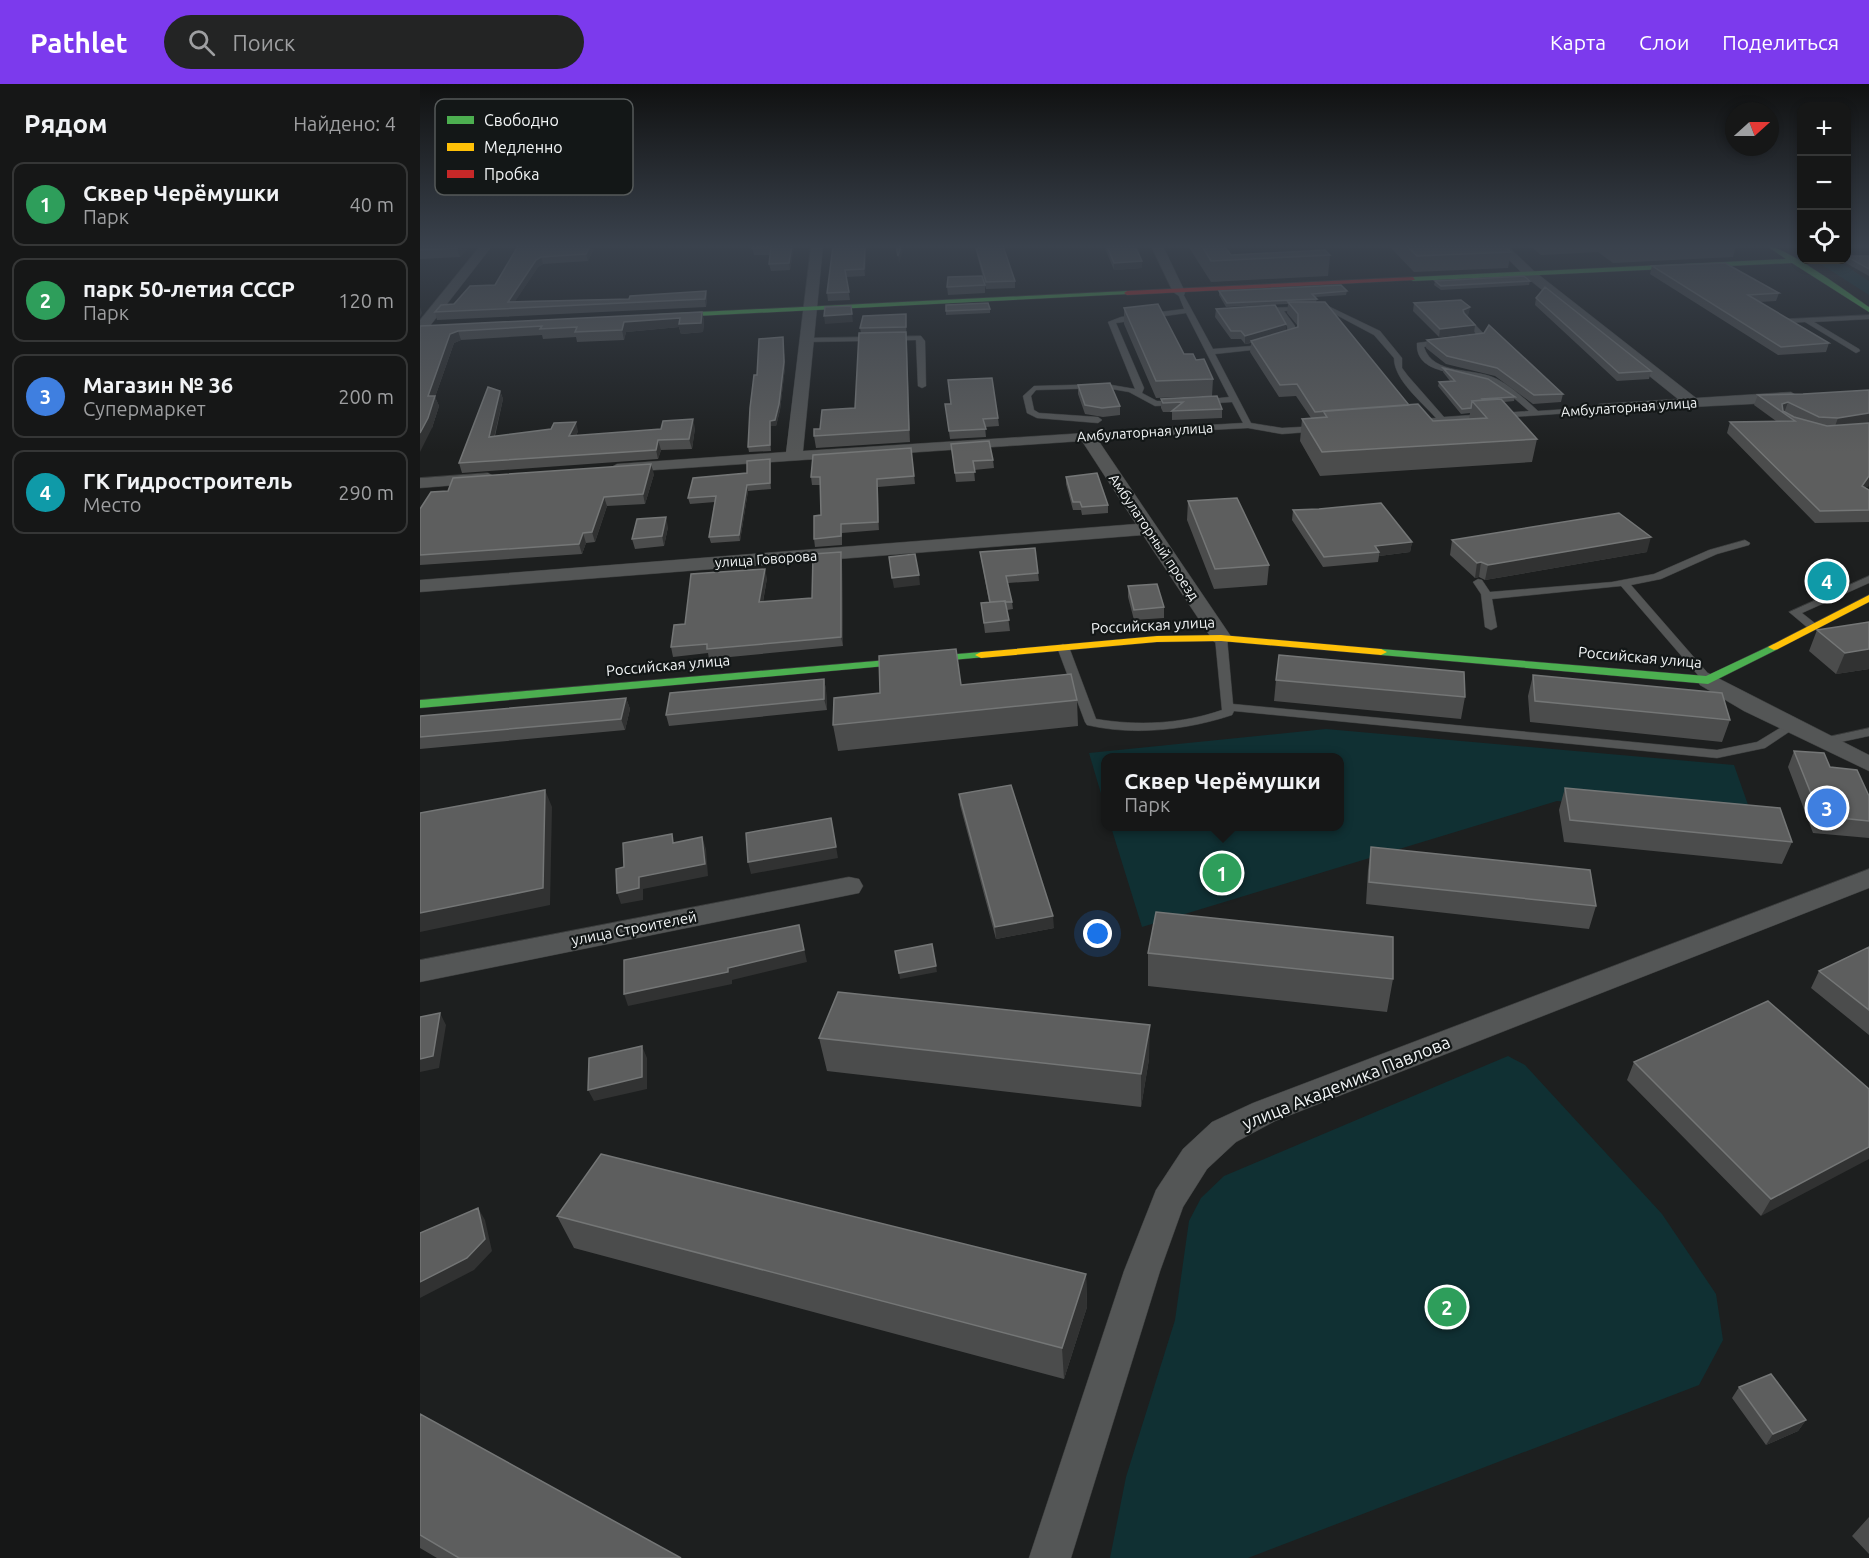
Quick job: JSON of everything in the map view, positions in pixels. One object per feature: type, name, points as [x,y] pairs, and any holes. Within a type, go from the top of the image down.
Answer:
[{"type":"street","points":[[420,328],[431,315]]},
{"type":"street","points":[[646,316],[671,315]]},
{"type":"street","points":[[794,456],[811,315]]},
{"type":"street","points":[[1581,315],[1692,403]]},
{"type":"street","points":[[420,328],[445,326]]},
{"type":"street","name":"Амбулаторная улица","points":[[1599,409],[1810,395]]},
{"type":"street","name":"Амбулаторная улица","points":[[595,471],[794,456],[1093,428],[1173,430]]},
{"type":"street","name":"Амбулаторный проезд","points":[[1093,428],[1149,529],[1221,638]]},
{"type":"street","points":[[420,483],[502,477]]},
{"type":"street","name":"улица Говорова","points":[[420,586],[1149,529]]},
{"type":"street","name":"Российская улица","points":[[420,704],[1157,639],[1221,638],[1708,680],[1869,598]]},
{"type":"street","points":[[1708,680],[1869,765]]},
{"type":"street","name":"улица Академика Павлова","points":[[1050,1558],[1142,1271],[1168,1202],[1195,1159],[1224,1132],[1275,1108],[1869,878]]},
{"type":"street","name":"улица Строителей","points":[[420,971],[849,886]]},
{"type":"lane","points":[[1138,393],[1140,388],[1112,322],[1153,315]]},
{"type":"lane","points":[[1191,315],[1248,425]]},
{"type":"lane","points":[[1210,352],[1252,348],[1292,335],[1291,326],[1282,315]]},
{"type":"lane","points":[[1341,315],[1377,333],[1398,358],[1398,368],[1405,378],[1442,420]]},
{"type":"lane","points":[[1786,321],[1869,317]]},
{"type":"lane","points":[[1468,319],[1481,333],[1479,337],[1425,343],[1419,348],[1434,366],[1445,371],[1470,372],[1492,380],[1535,413]]},
{"type":"lane","points":[[1806,320],[1856,351]]},
{"type":"lane","points":[[808,340],[918,338],[921,341],[922,386]]},
{"type":"lane","points":[[1093,428],[1036,415],[1030,411],[1027,396],[1029,391],[1043,386],[1088,384],[1122,388],[1138,393],[1155,404],[1235,399]]},
{"type":"lane","name":"Амбулаторная улица","points":[[1408,422],[1599,409]]},
{"type":"lane","name":"Амбулаторная улица","points":[[1173,430],[1248,425],[1281,431],[1327,428]]},
{"type":"lane","points":[[1486,596],[1623,583],[1669,573],[1702,556],[1745,543]]},
{"type":"lane","points":[[1812,626],[1794,612],[1869,579]]},
{"type":"lane","points":[[1478,582],[1486,596],[1491,627]]},
{"type":"lane","points":[[1623,583],[1708,680]]},
{"type":"lane","points":[[1062,647],[1091,722],[1121,728],[1209,720],[1228,712],[1221,638]]},
{"type":"lane","points":[[1227,707],[1717,754],[1761,746],[1792,726]]},
{"type":"lane","points":[[1822,742],[1869,732]]},
{"type":"shaded area","points":[[1326,729],[1734,765],[1753,819],[1557,801],[1142,927],[1112,831],[1344,831],[1344,753],[1101,753],[1101,794],[1089,753]]},
{"type":"shaded area","points":[[1508,1056],[1525,1065],[1662,1214],[1716,1294],[1723,1340],[1699,1385],[1248,1558],[1110,1558],[1126,1477],[1175,1320],[1189,1221],[1201,1198],[1224,1176]]},
{"type":"building","points":[[646,315],[702,315],[701,323],[679,324],[680,318],[624,322],[622,330],[575,332],[577,327],[540,329],[542,326],[458,331],[450,334],[428,396],[435,396],[420,433],[420,326]]},
{"type":"building","points":[[906,315],[906,327],[860,328],[863,316]]},
{"type":"building","points":[[1127,315],[1164,315],[1184,354],[1193,354],[1196,360],[1204,359],[1213,379],[1156,381]]},
{"type":"building","points":[[1220,315],[1281,315],[1286,324],[1245,336],[1241,331],[1231,331]]},
{"type":"building","points":[[1298,315],[1335,315],[1409,405],[1315,412],[1297,384],[1280,385],[1251,341],[1298,327]]},
{"type":"building","points":[[1426,315],[1466,315],[1475,325],[1440,329]]},
{"type":"building","points":[[1555,315],[1580,315],[1651,371],[1619,373]]},
{"type":"building","points":[[1730,315],[1781,315],[1829,343],[1781,347]]},
{"type":"building","points":[[1489,325],[1563,394],[1534,395],[1497,368],[1447,356],[1427,340],[1484,333]]},
{"type":"building","points":[[906,332],[909,430],[814,436],[814,429],[820,429],[822,410],[855,408],[859,333]]},
{"type":"building","points":[[783,337],[784,362],[779,404],[775,420],[770,421],[770,445],[748,447],[750,408],[754,375],[757,375],[759,339]]},
{"type":"building","points":[[1443,368],[1488,379],[1515,397],[1472,401],[1471,408],[1462,409],[1439,382],[1455,381]]},
{"type":"building","points":[[992,378],[998,418],[983,419],[986,429],[949,431],[945,404],[951,404],[948,380]]},
{"type":"building","points":[[1110,383],[1120,406],[1102,408],[1085,405],[1078,385]]},
{"type":"building","points":[[488,387],[500,391],[489,437],[551,429],[554,423],[576,422],[569,436],[661,429],[663,421],[693,419],[689,439],[658,440],[656,450],[459,463]]},
{"type":"building","points":[[1869,390],[1869,413],[1838,418],[1819,417],[1788,402],[1782,404],[1783,411],[1794,417],[1827,426],[1869,423],[1869,476],[1862,486],[1869,490],[1869,510],[1820,511],[1730,422],[1795,421],[1758,395]]},
{"type":"building","points":[[1217,396],[1222,409],[1172,411],[1183,402],[1163,403],[1161,399]]},
{"type":"building","points":[[1501,399],[1537,439],[1322,452],[1302,419],[1327,417],[1323,411],[1418,404],[1433,421],[1487,418],[1472,401]]},
{"type":"building","points":[[989,441],[993,460],[973,461],[975,472],[955,473],[951,444]]},
{"type":"building","points":[[911,448],[914,476],[877,479],[878,522],[841,524],[841,536],[814,539],[814,516],[821,515],[820,477],[811,477],[813,455]]},
{"type":"building","points":[[770,459],[770,483],[747,485],[739,535],[709,537],[716,496],[688,498],[693,478],[747,473],[747,461]]},
{"type":"building","points":[[651,464],[643,494],[604,497],[592,532],[583,533],[579,544],[420,555],[420,509],[431,492],[448,491],[453,478]]},
{"type":"building","points":[[1097,473],[1108,505],[1082,507],[1080,502],[1073,502],[1066,477]]},
{"type":"building","points":[[1237,498],[1269,565],[1215,569],[1188,501]]},
{"type":"building","points":[[1381,503],[1412,542],[1375,546],[1379,552],[1324,557],[1293,510],[1319,509]]},
{"type":"building","points":[[1619,513],[1651,537],[1488,565],[1477,563],[1452,540]]},
{"type":"building","points":[[666,517],[662,536],[632,539],[637,519]]},
{"type":"building","points":[[1035,548],[1038,573],[1006,576],[1012,602],[990,602],[980,552]]},
{"type":"building","points":[[841,552],[841,637],[707,649],[707,644],[671,647],[674,625],[685,624],[691,574],[765,569],[759,602],[812,598],[813,554]]},
{"type":"building","points":[[915,554],[919,575],[892,578],[889,557]]},
{"type":"building","points":[[1157,584],[1164,607],[1134,610],[1128,586]]},
{"type":"building","points":[[1005,601],[1009,620],[984,623],[981,603]]},
{"type":"building","points":[[1869,622],[1869,649],[1845,653],[1817,630]]},
{"type":"building","points":[[956,649],[961,685],[1071,674],[1077,700],[833,725],[834,698],[880,693],[879,656]]},
{"type":"building","points":[[1279,655],[1464,672],[1465,697],[1276,680]]},
{"type":"building","points":[[1533,675],[1722,693],[1730,720],[1535,701]]},
{"type":"building","points":[[824,679],[824,699],[666,715],[670,693]]},
{"type":"building","points":[[626,698],[621,719],[420,737],[420,716]]},
{"type":"building","points":[[1794,751],[1824,753],[1830,767],[1857,770],[1869,796],[1869,821],[1820,816]]},
{"type":"building","points":[[1011,785],[1053,916],[995,927],[959,794]]},
{"type":"building","points":[[1565,788],[1780,808],[1792,842],[1570,820]]},
{"type":"building","points":[[545,790],[543,888],[420,913],[420,813]]},
{"type":"building","points":[[831,818],[836,847],[748,862],[746,833]]},
{"type":"building","points":[[672,834],[673,843],[702,837],[705,864],[639,877],[639,888],[617,893],[616,869],[624,867],[623,843]]},
{"type":"building","points":[[1371,847],[1590,870],[1596,906],[1369,882]]},
{"type":"building","points":[[1156,912],[1393,937],[1393,979],[1148,953]]},
{"type":"building","points":[[799,925],[804,950],[728,968],[728,972],[624,994],[624,960]]},
{"type":"building","points":[[932,944],[936,966],[899,973],[895,951]]},
{"type":"building","points":[[1869,947],[1869,1010],[1819,971]]},
{"type":"building","points":[[838,992],[1150,1025],[1141,1074],[819,1038]]},
{"type":"building","points":[[1768,1001],[1869,1089],[1869,1147],[1771,1199],[1634,1062]]},
{"type":"building","points":[[440,1013],[433,1056],[420,1059],[420,1017]]},
{"type":"building","points":[[642,1046],[642,1077],[588,1090],[589,1058]]},
{"type":"building","points":[[601,1154],[1086,1274],[1062,1348],[557,1216]]},
{"type":"building","points":[[478,1208],[485,1239],[467,1258],[420,1282],[420,1233]]},
{"type":"building","points":[[1771,1374],[1806,1420],[1773,1434],[1739,1387]]},
{"type":"building","points":[[420,1414],[681,1558],[459,1558],[420,1535]]},
{"type":"traffic: fast","points":[[658,316],[683,315]]},
{"type":"traffic: fast","points":[[1381,652],[1708,680],[1774,647]]},
{"type":"traffic: fast","points":[[420,704],[981,655]]},
{"type":"traffic: slow","points":[[1774,647],[1869,598]]},
{"type":"traffic: slow","points":[[981,655],[1157,639],[1221,638],[1381,652]]},
{"type":"place","name":"ГК Гидростроитель","points":[[1827,581]]},
{"type":"place","name":"Магазин № 36","points":[[1827,808]]},
{"type":"place","name":"Сквер Черёмушки","points":[[1222,873]]},
{"type":"place","name":"парк 50-летия СССР","points":[[1447,1307]]}]
